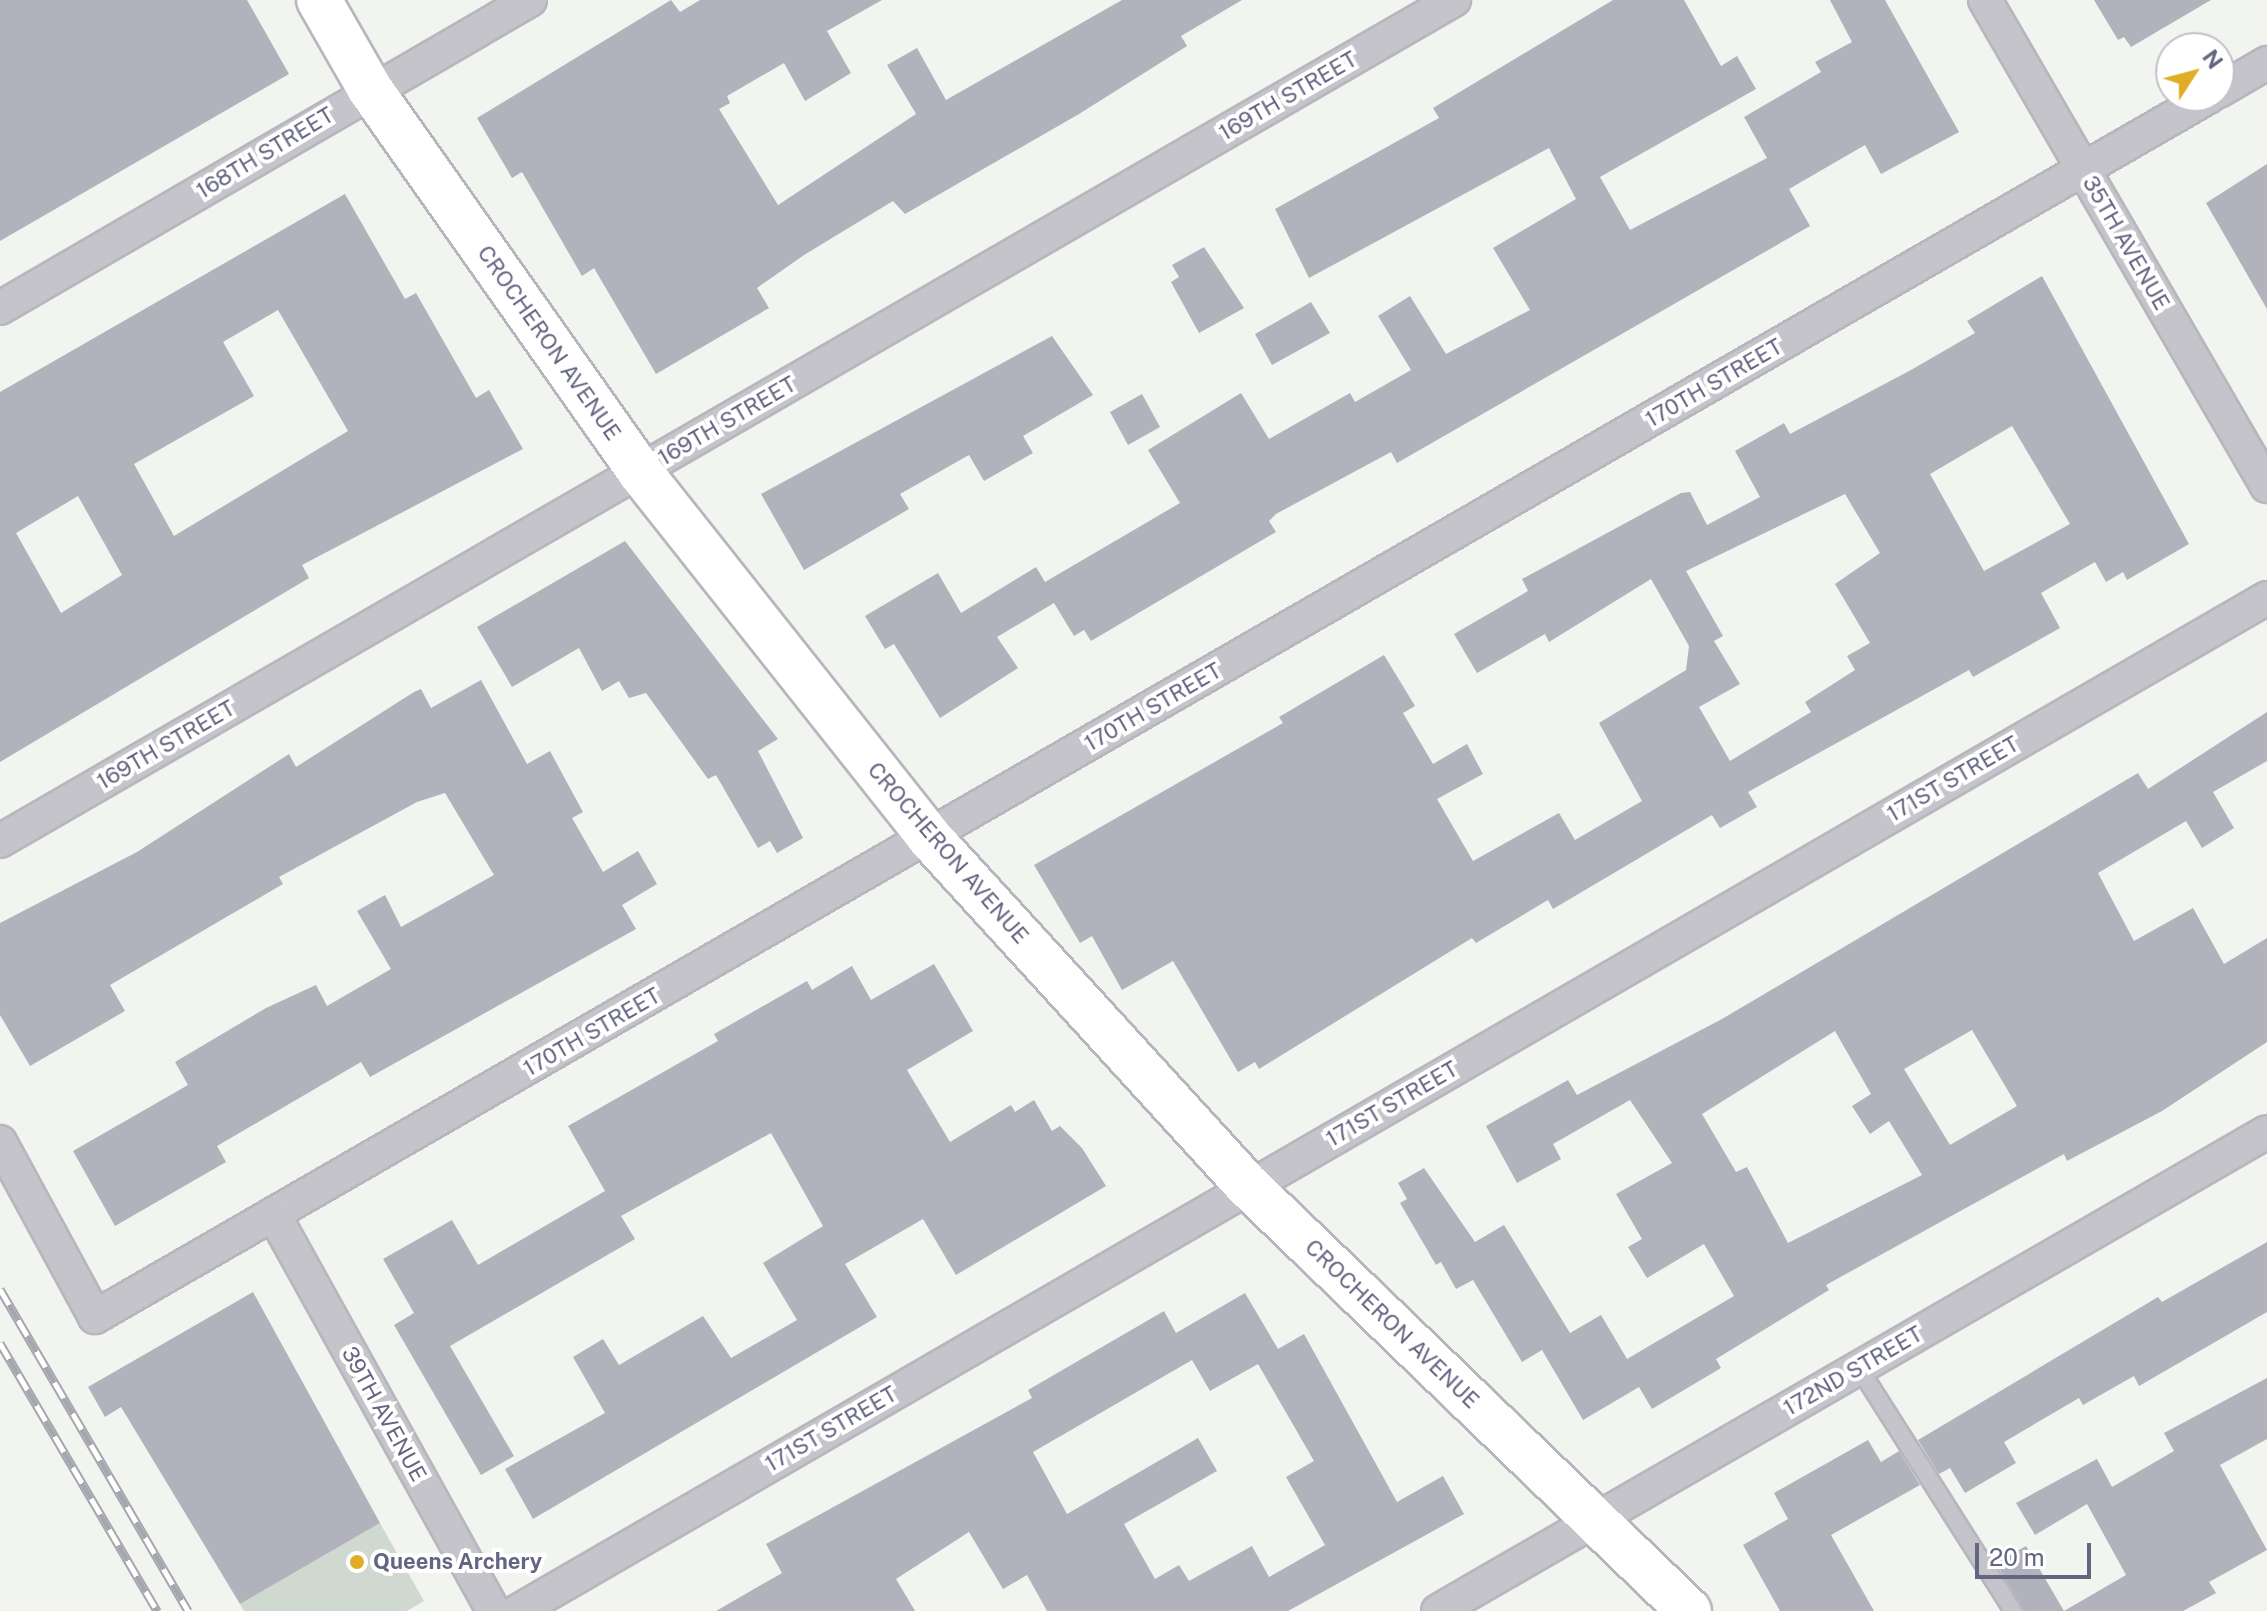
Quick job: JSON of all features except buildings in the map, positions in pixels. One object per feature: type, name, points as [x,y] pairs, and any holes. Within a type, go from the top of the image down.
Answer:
[{"type":"street","name":"CROCHERON AVENUE","points":[[319,0],[370,89],[640,472],[929,837],[1249,1187],[1689,1611]]},
{"type":"street","name":"168TH STREET","points":[[0,308],[370,89],[530,0]]},
{"type":"street","name":"169TH STREET","points":[[0,841],[1454,0]]},
{"type":"street","name":"35TH AVENUE","points":[[1985,0],[2267,486]]},
{"type":"street","points":[[2235,82],[2267,63]]},
{"type":"street","name":"170TH STREET","points":[[0,1142],[95,1317],[275,1217],[2182,112]]},
{"type":"street","name":"171ST STREET","points":[[518,1611],[2267,598]]},
{"type":"street","name":"172ND STREET","points":[[1438,1611],[2267,1132]]},
{"type":"street","name":"39TH AVENUE","points":[[275,1217],[493,1611]]},
{"type":"lane","points":[[1859,1368],[2013,1611]]},
{"type":"shaded area","name":"Queens Archery","points":[[380,1523],[424,1601],[407,1611],[244,1611],[240,1604]]},
{"type":"railway","points":[[0,1289],[188,1611]]},
{"type":"railway","points":[[0,1343],[157,1611]]},
{"type":"place","name":"Queens Archery","points":[[357,1562]]}]
